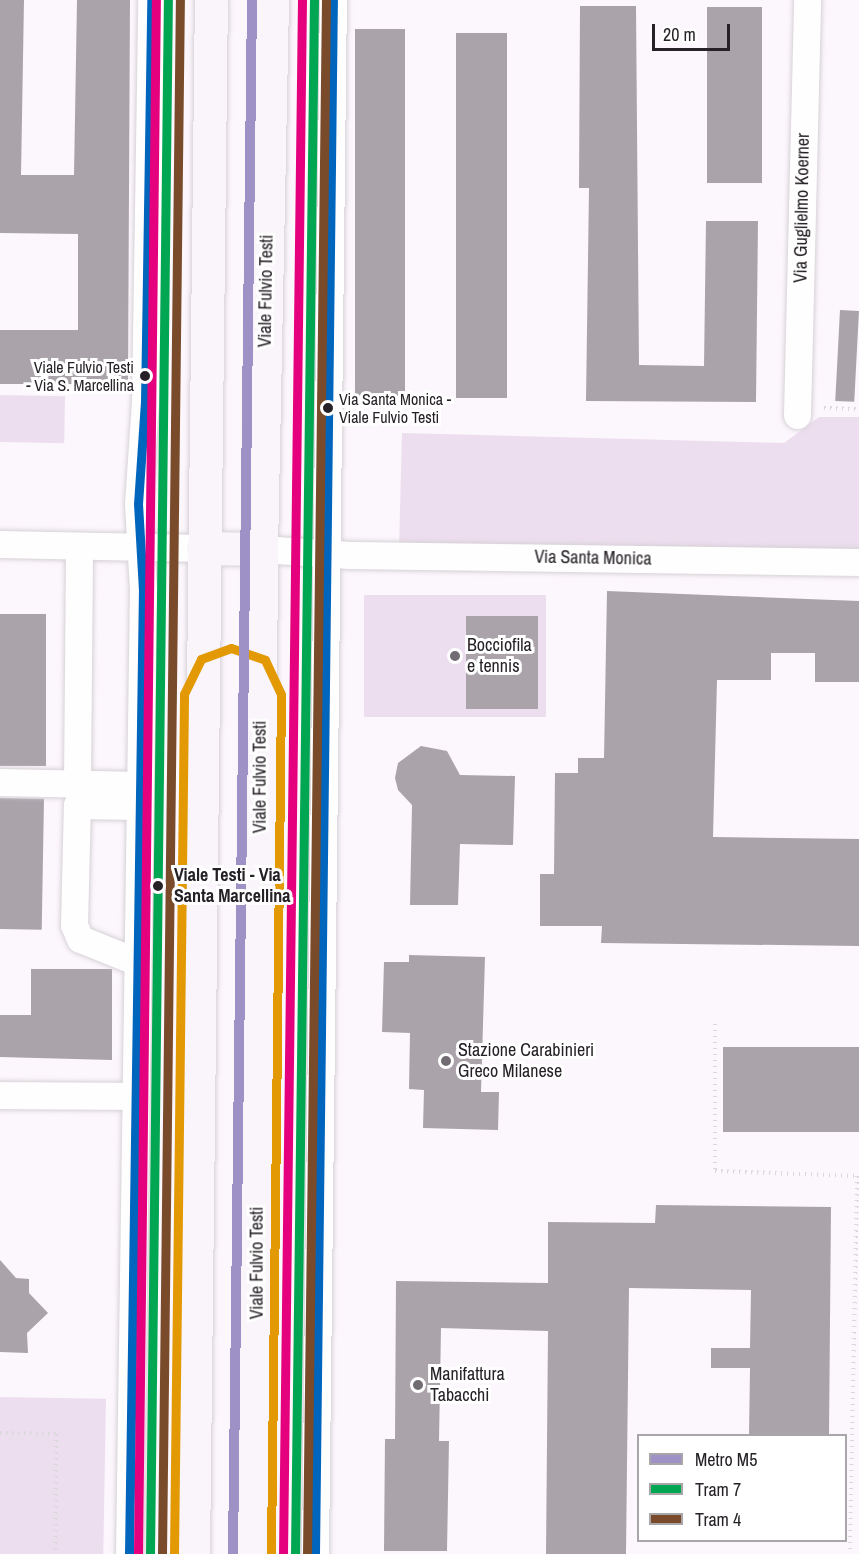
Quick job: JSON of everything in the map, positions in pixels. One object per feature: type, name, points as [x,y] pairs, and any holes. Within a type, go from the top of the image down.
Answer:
[{"type":"main road","points":[[193,1554],[211,0]]},
{"type":"main road","name":"Viale Fulvio Testi","points":[[254,1554],[261,549],[272,0]]},
{"type":"main road","points":[[204,548],[261,549]]},
{"type":"street","points":[[129,1554],[132,1096],[139,796],[139,547],[151,0]]},
{"type":"street","points":[[315,1554],[333,0]]},
{"type":"street","name":"Via Guglielmo Koerner","points":[[807,0],[807,412]]},
{"type":"street","points":[[0,544],[204,548]]},
{"type":"street","points":[[77,783],[79,546]]},
{"type":"street","name":"Via Santa Monica","points":[[261,549],[859,562]]},
{"type":"street","points":[[0,782],[77,783],[139,796]]},
{"type":"street","points":[[135,961],[80,939],[75,914],[77,805],[139,796]]},
{"type":"street","points":[[0,1095],[132,1096]]},
{"type":"path","points":[[807,412],[859,409]]},
{"type":"path","points":[[715,1024],[715,1171],[857,1176],[850,1554]]},
{"type":"path","points":[[0,1433],[56,1434],[55,1554]]},
{"type":"shaded area","points":[[0,395],[65,396],[64,443],[0,442]]},
{"type":"shaded area","points":[[819,417],[859,417],[859,571],[399,549],[402,433],[784,443]]},
{"type":"shaded area","name":"Bocciofila e tennis","points":[[364,595],[546,595],[546,717],[364,717]]},
{"type":"shaded area","points":[[0,1397],[106,1399],[103,1554],[0,1554]]},
{"type":"building","points":[[0,0],[24,0],[21,175],[74,175],[77,0],[130,0],[128,384],[0,384],[0,330],[78,330],[78,234],[0,233]]},
{"type":"building","points":[[580,6],[636,6],[639,365],[704,366],[706,221],[758,221],[756,402],[586,401],[589,188],[579,188]]},
{"type":"building","points":[[707,7],[762,7],[762,183],[707,183]]},
{"type":"building","points":[[355,29],[405,29],[405,396],[355,396]]},
{"type":"building","points":[[456,33],[507,33],[507,398],[456,398]]},
{"type":"building","points":[[840,310],[859,311],[854,402],[835,401]]},
{"type":"building","points":[[607,591],[859,601],[859,682],[815,682],[815,653],[771,653],[771,680],[717,680],[713,837],[859,839],[859,946],[601,943],[602,926],[540,926],[540,874],[554,874],[555,773],[578,773],[578,758],[604,758]]},
{"type":"building","points":[[0,614],[46,614],[46,766],[0,766]]},
{"type":"building","points":[[466,616],[538,616],[538,709],[466,709]]},
{"type":"building","points":[[421,746],[447,751],[460,775],[515,776],[513,845],[460,844],[458,905],[410,905],[412,805],[398,790],[395,778],[398,763]]},
{"type":"building","points":[[0,798],[44,799],[42,930],[0,929]]},
{"type":"building","name":"Stazione Carabinieri Greco Milanese","points":[[409,955],[485,957],[481,1092],[499,1092],[498,1130],[423,1128],[424,1090],[409,1089],[410,1033],[382,1032],[384,962],[409,962]]},
{"type":"building","points":[[31,969],[112,969],[112,1060],[0,1057],[0,1015],[31,1015]]},
{"type":"building","points":[[723,1047],[859,1047],[859,1132],[723,1132]]},
{"type":"building","points":[[656,1205],[831,1207],[829,1434],[749,1434],[750,1368],[711,1368],[711,1348],[750,1348],[751,1290],[629,1288],[626,1554],[546,1554],[548,1331],[441,1328],[439,1441],[449,1441],[447,1551],[384,1551],[385,1439],[395,1439],[396,1281],[548,1283],[548,1222],[655,1223]]},
{"type":"building","points":[[0,1260],[16,1278],[29,1279],[29,1293],[48,1313],[27,1333],[28,1353],[0,1352]]},
{"type":"metro line","name":"M5","points":[[233,1554],[252,0]]},
{"type":"tram line","name":"7","points":[[150,1554],[168,0]]},
{"type":"tram line","name":"4","points":[[162,1554],[180,0]]},
{"type":"tram line","name":"7","points":[[295,1554],[314,0]]},
{"type":"tram line","name":"4","points":[[307,1554],[326,0]]},
{"type":"transit line","points":[[129,1554],[143,590],[138,504],[145,402],[151,0]]},
{"type":"transit line","points":[[138,1554],[156,0]]},
{"type":"transit line","points":[[283,1554],[302,0]]},
{"type":"transit line","points":[[315,1554],[333,0]]},
{"type":"transit line","points":[[174,1554],[184,694],[201,659],[231,648],[265,660],[281,695],[271,1554]]},
{"type":"place","name":"Viale Fulvio Testi - Via S. Marcellina","points":[[145,376]]},
{"type":"place","name":"Via Santa Monica - Viale Fulvio Testi","points":[[328,408]]},
{"type":"place","name":"Bocciofila e tennis","points":[[455,656]]},
{"type":"place","name":"Viale Testi - Via Santa Marcellina","points":[[158,886]]},
{"type":"place","name":"Stazione Carabinieri Greco Milanese","points":[[446,1061]]},
{"type":"place","name":"Manifattura Tabacchi","points":[[418,1385]]}]
